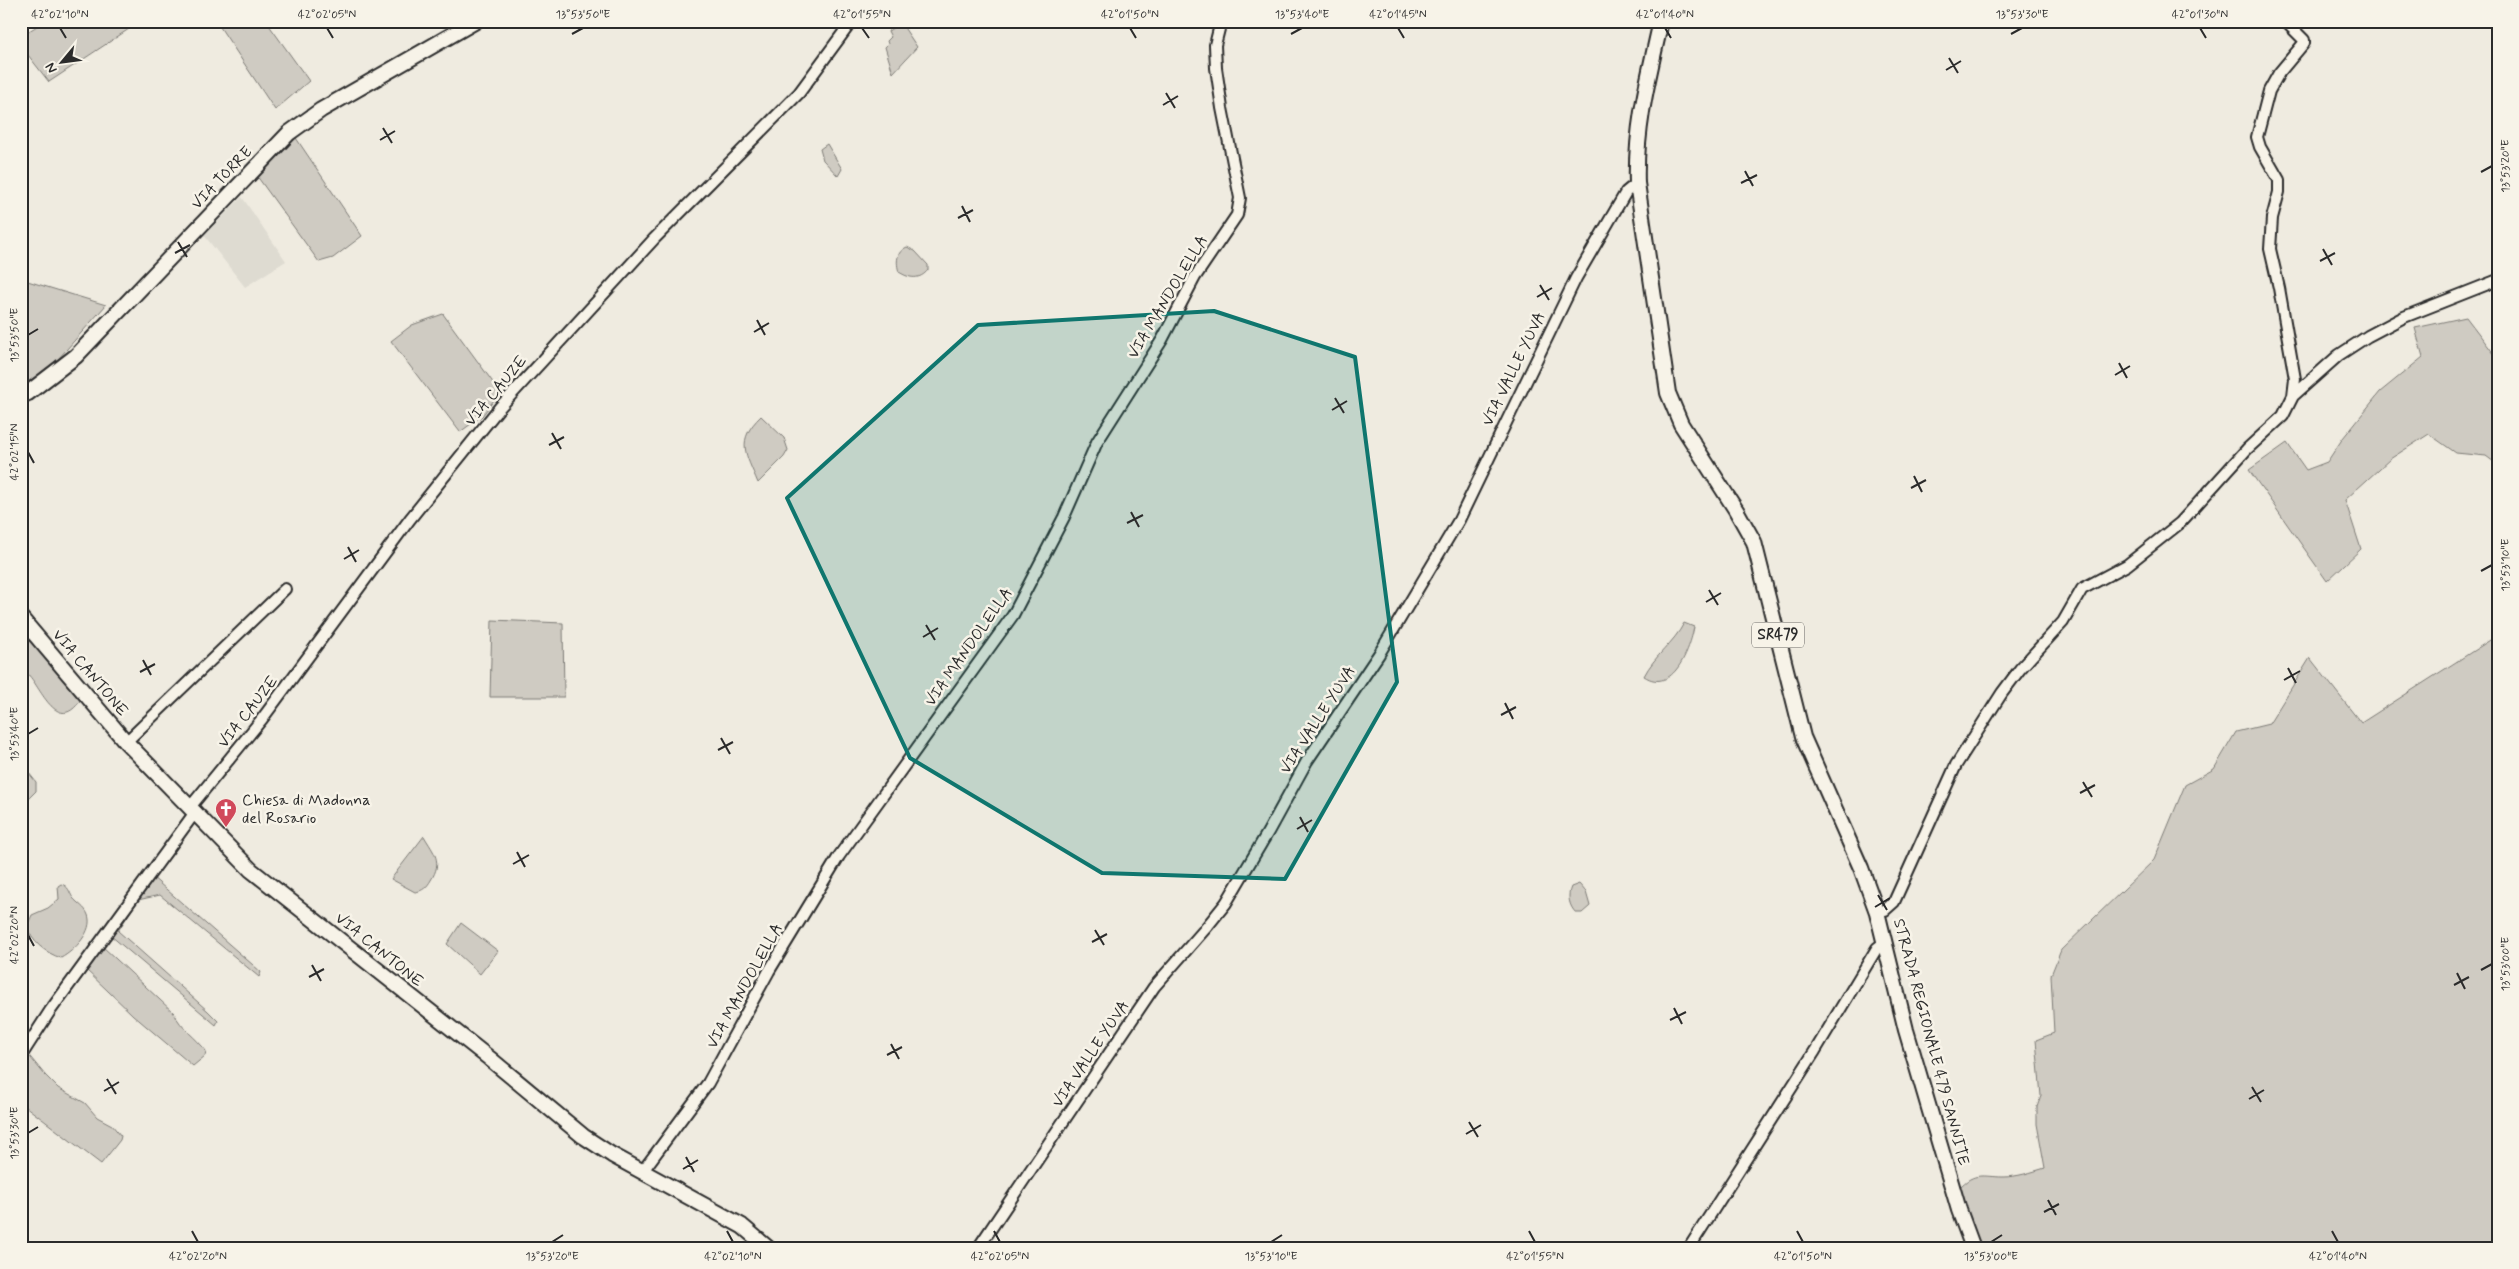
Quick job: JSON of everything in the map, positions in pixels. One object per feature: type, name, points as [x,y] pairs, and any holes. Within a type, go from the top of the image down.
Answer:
[{"type":"main road","name":"VIA TORRE","points":[[21,396],[28,393],[76,356],[289,133],[321,110],[476,21]]},
{"type":"main road","name":"STRADA REGIONALE 479 SANNITE","points":[[1661,21],[1639,124],[1637,183],[1668,393],[1681,424],[1736,510],[1754,542],[1803,738],[1861,868],[1877,912],[1906,1030],[1959,1210],[1973,1248]]},
{"type":"main road","name":"VIA CANTONE","points":[[21,618],[126,742],[194,808],[251,870],[489,1058],[583,1136],[642,1172],[742,1226],[768,1248]]},
{"type":"street","name":"VIA CAUZE","points":[[21,1056],[50,1011],[194,808],[410,519],[500,407],[654,239],[799,92],[852,21]]},
{"type":"street","name":"VIA MANDOLELLA","points":[[642,1172],[708,1083],[769,971],[840,856],[1013,615],[1064,517],[1097,442],[1162,340],[1194,277],[1237,215],[1240,198],[1216,68],[1215,45],[1221,21]]},
{"type":"street","points":[[2285,21],[2299,33],[2304,43],[2279,73],[2269,91],[2257,136],[2260,147],[2279,180],[2279,192],[2272,218],[2270,249],[2295,379],[2293,396]]},
{"type":"street","name":"VIA VALLE YUVA","points":[[978,1248],[1154,987],[1226,902],[1268,832],[1307,761],[1379,654],[1460,520],[1576,278],[1626,192],[1637,183]]},
{"type":"street","points":[[1877,912],[1885,910],[1894,902],[1956,765],[2008,685],[2063,622],[2082,589],[2127,565],[2180,523],[2246,449],[2282,416],[2293,396],[2339,355],[2368,336],[2422,310],[2498,280]]},
{"type":"street","points":[[126,742],[285,589]]},
{"type":"street","points":[[1689,1248],[1769,1125],[1878,948],[1885,942]]},
{"type":"highlighted area","points":[[1214,311],[1355,357],[1397,682],[1285,879],[1102,873],[910,758],[787,498],[978,325]]},
{"type":"shaded area","points":[[45,21],[141,21],[49,82],[21,46],[21,36]]},
{"type":"shaded area","points":[[216,21],[266,21],[309,81],[275,110]]},
{"type":"shaded area","points":[[901,23],[917,47],[893,73],[885,47],[891,37],[888,31]]},
{"type":"shaded area","points":[[294,135],[362,236],[333,258],[319,262],[254,172]]},
{"type":"shaded area","points":[[827,144],[842,169],[838,176],[823,160],[820,149]]},
{"type":"shaded area","points":[[242,197],[286,261],[245,287],[204,235]]},
{"type":"shaded area","points":[[907,247],[915,251],[928,265],[928,270],[922,276],[911,277],[899,272],[897,265],[899,254]]},
{"type":"shaded area","points":[[21,279],[106,305],[59,358],[30,382],[21,374]]},
{"type":"shaded area","points":[[443,314],[500,392],[482,416],[460,432],[391,341],[412,325]]},
{"type":"shaded area","points":[[2466,317],[2498,359],[2498,465],[2486,456],[2456,453],[2429,434],[2390,459],[2345,500],[2361,549],[2327,581],[2249,470],[2287,443],[2306,470],[2327,462],[2343,438],[2380,392],[2423,357],[2415,328]]},
{"type":"shaded area","points":[[761,416],[784,438],[788,450],[784,457],[758,483],[747,456],[745,441],[753,425]]},
{"type":"shaded area","points":[[492,620],[563,623],[564,697],[490,697]]},
{"type":"shaded area","points":[[1684,623],[1694,627],[1692,636],[1684,657],[1672,675],[1654,680],[1644,676],[1653,662],[1675,637]]},
{"type":"shaded area","points":[[21,624],[82,698],[68,712],[55,710],[22,665],[20,659]]},
{"type":"shaded area","points":[[2498,635],[2498,1248],[1980,1248],[1959,1188],[1975,1177],[2014,1176],[2045,1168],[2037,1124],[2037,1107],[2041,1096],[2036,1040],[2054,1033],[2051,975],[2061,950],[2154,860],[2185,785],[2214,769],[2236,732],[2269,724],[2310,658],[2361,723]]},
{"type":"shaded area","points":[[21,763],[36,782],[36,791],[29,798],[21,798]]},
{"type":"shaded area","points":[[424,836],[434,852],[437,862],[435,873],[426,887],[415,892],[391,879]]},
{"type":"shaded area","points":[[151,876],[261,972],[259,977],[160,895],[138,900],[118,931],[208,1011],[218,1021],[216,1025],[110,935]]},
{"type":"shaded area","points":[[61,884],[67,888],[73,898],[85,910],[89,921],[86,934],[82,940],[72,951],[61,958],[40,946],[32,937],[27,926],[32,915],[48,908],[59,899],[58,886]]},
{"type":"shaded area","points":[[1579,884],[1586,892],[1590,906],[1582,913],[1576,913],[1570,904],[1569,894],[1571,887]]},
{"type":"shaded area","points":[[461,923],[498,951],[480,974],[447,944]]},
{"type":"shaded area","points":[[102,946],[174,1013],[181,1024],[206,1051],[205,1056],[193,1066],[133,1015],[84,968]]},
{"type":"shaded area","points":[[26,1052],[58,1088],[85,1103],[97,1117],[112,1125],[121,1136],[120,1140],[101,1164],[21,1103],[21,1060]]},
{"type":"place","name":"Chiesa di Madonna del Rosario","points":[[226,828]]}]
